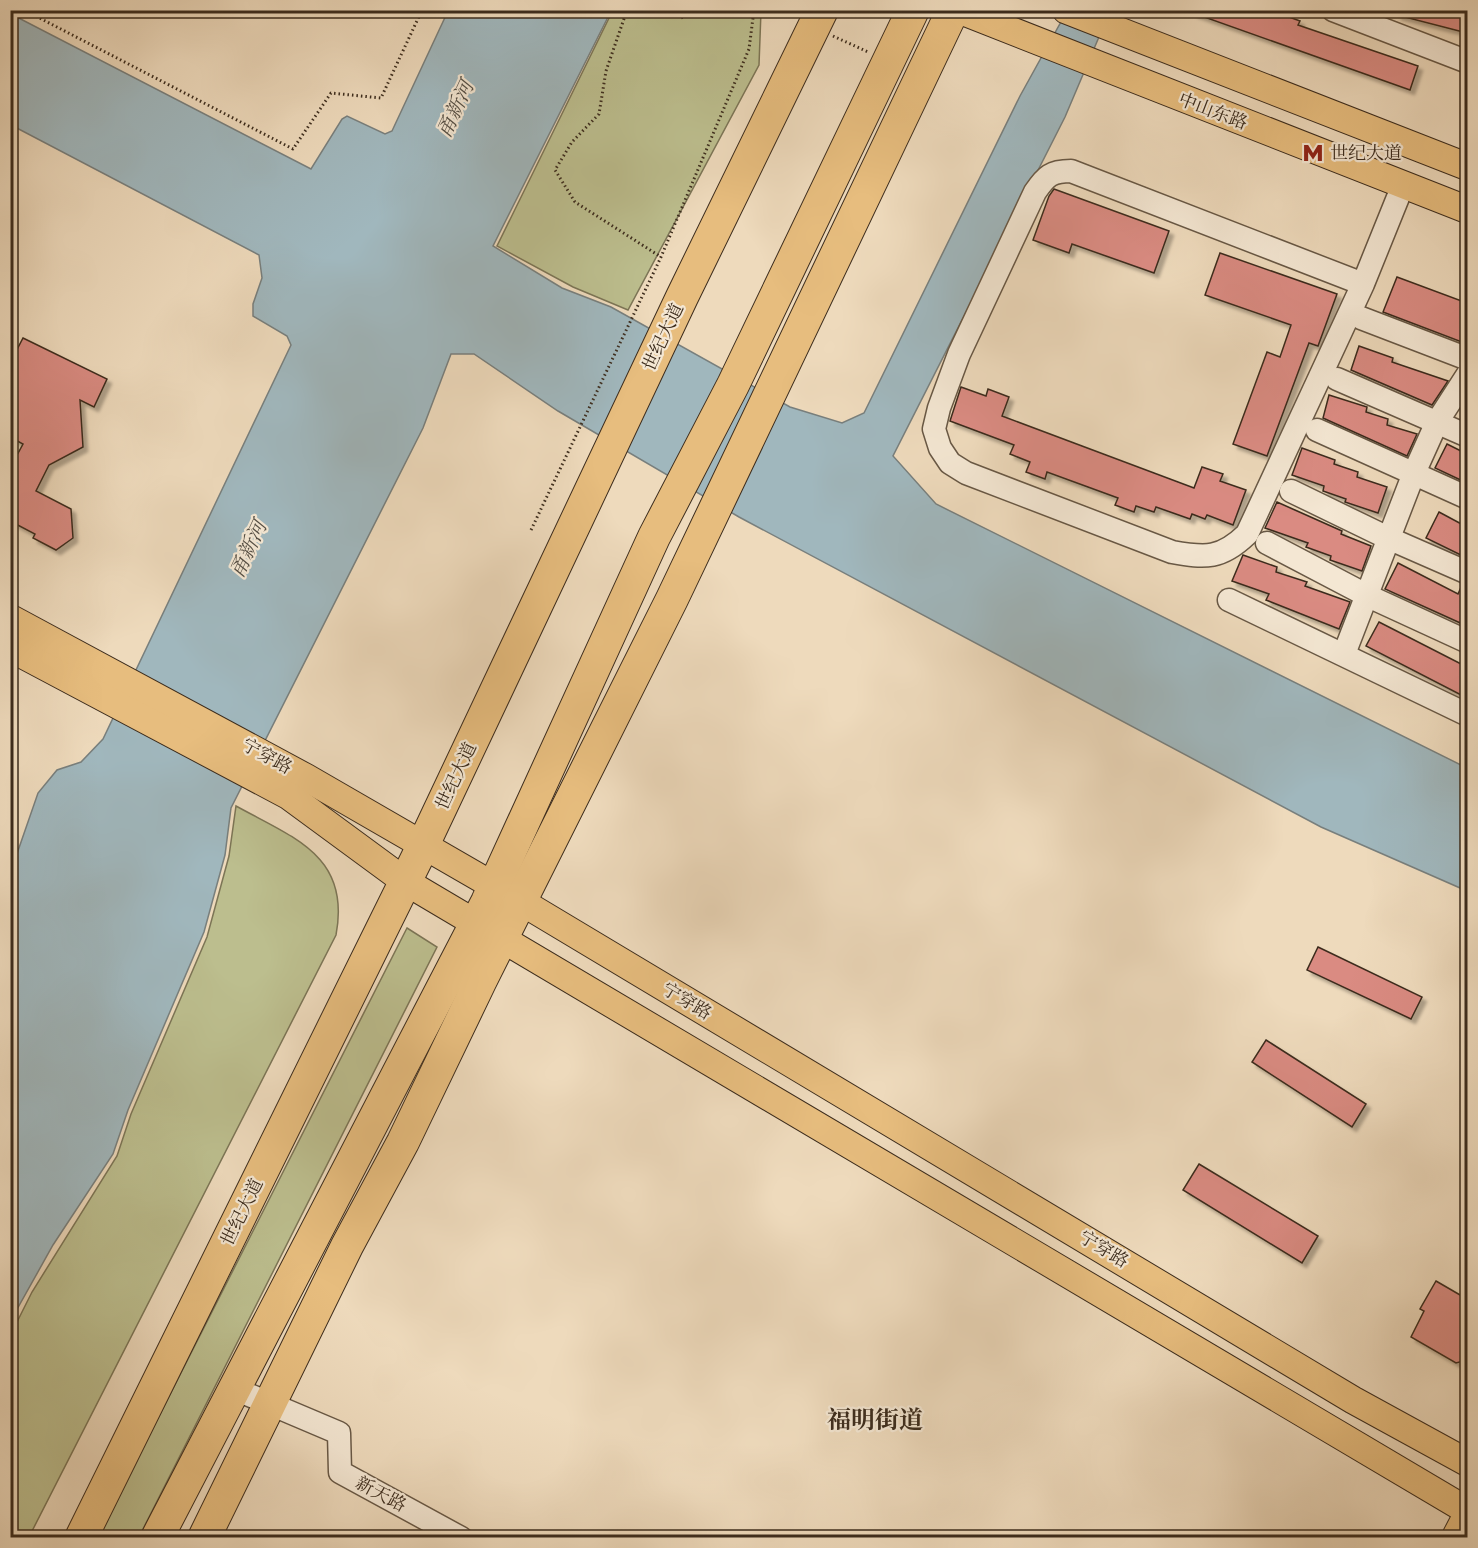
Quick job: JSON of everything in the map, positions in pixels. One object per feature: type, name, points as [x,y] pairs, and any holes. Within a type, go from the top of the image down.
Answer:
[{"type":"highway","points":[[204,1538],[347,1246],[404,1142],[488,932],[493,886],[654,537],[734,385],[913,10]]},
{"type":"highway","points":[[157,1538],[234,1389],[488,932],[520,901],[699,540],[953,10]]},
{"type":"highway","name":"世纪大道","points":[[81,1538],[406,882],[658,349],[818,19]]},
{"type":"main road","name":"中山东路","points":[[959,10],[1467,210]]},
{"type":"main road","points":[[1066,10],[1467,167]]},
{"type":"main road","name":"宁穿路","points":[[10,618],[77,653],[298,787]]},
{"type":"main road","name":"宁穿路","points":[[10,648],[66,677],[423,846],[520,901],[1353,1400],[1467,1464]]},
{"type":"main road","points":[[298,787],[406,882],[1330,1428],[1467,1512],[1455,1538]]},
{"type":"street","points":[[1333,10],[1372,18],[1467,62]]},
{"type":"street","points":[[1363,284],[1071,171],[1053,171],[1044,178],[1035,192],[959,354],[934,429],[940,448],[950,463],[966,473],[1172,552],[1202,558],[1214,556],[1238,543],[1247,534],[1363,284],[1403,185]]},
{"type":"street","points":[[1361,318],[1467,359]]},
{"type":"street","points":[[1344,654],[1414,473],[1437,422],[1467,374]]},
{"type":"street","points":[[1337,379],[1467,436]]},
{"type":"street","points":[[1317,430],[1467,498]]},
{"type":"street","points":[[1291,491],[1467,573]]},
{"type":"street","points":[[1267,543],[1368,596],[1467,642]]},
{"type":"street","points":[[1229,600],[1467,715]]},
{"type":"street","name":"新天路","points":[[234,1389],[339,1433],[340,1472],[461,1538]]},
{"type":"path","points":[[24,10],[293,149],[331,93],[381,98],[422,10]]},
{"type":"path","points":[[627,10],[606,71],[599,114],[572,142],[555,170],[575,202],[661,257]]},
{"type":"path","points":[[665,10],[681,18],[695,10]]},
{"type":"path","points":[[531,530],[661,257],[749,49],[754,10]]},
{"type":"path","points":[[777,10],[818,19],[889,61]]},
{"type":"green space","points":[[613,10],[761,11],[759,65],[628,310],[573,287],[497,246]]},
{"type":"green space","points":[[236,806],[297,840],[326,868],[335,886],[338,908],[336,935],[29,1537],[11,1537],[11,1334],[32,1292],[117,1156],[131,1114],[207,937],[229,856]]},
{"type":"green space","points":[[407,928],[437,947],[139,1537],[97,1538]]},
{"type":"water","name":"甬新河","points":[[448,11],[611,11],[493,246],[562,288],[611,307],[790,407],[842,423],[864,413],[1020,96],[1067,11],[1110,11],[1065,117],[893,456],[936,504],[1467,768],[1467,891],[1321,827],[739,517],[558,411],[474,354],[451,354],[423,428],[231,808],[225,855],[204,932],[128,1110],[113,1154],[53,1245],[11,1320],[11,871],[38,793],[57,770],[81,762],[103,739],[291,345],[287,336],[253,316],[253,304],[262,278],[259,255],[11,125],[11,14],[311,169],[342,119],[347,116],[385,134],[392,131]]},
{"type":"building","points":[[1193,10],[1270,10],[1300,21],[1298,25],[1418,66],[1410,90],[1193,13]]},
{"type":"building","points":[[1398,10],[1467,10],[1467,33],[1397,15]]},
{"type":"building","points":[[1054,189],[1169,231],[1154,273],[1072,244],[1069,253],[1033,240],[1049,196]]},
{"type":"building","points":[[1220,253],[1337,294],[1318,346],[1309,343],[1267,456],[1233,444],[1267,352],[1280,357],[1291,325],[1205,295]]},
{"type":"building","points":[[1397,277],[1467,303],[1467,344],[1383,312]]},
{"type":"building","points":[[23,338],[107,379],[94,407],[80,400],[83,447],[49,465],[36,491],[71,509],[73,538],[56,550],[33,538],[35,534],[10,521],[10,468],[23,444],[10,437],[10,363]]},
{"type":"building","points":[[1359,346],[1393,358],[1392,362],[1448,381],[1432,405],[1351,370]]},
{"type":"building","points":[[961,387],[986,396],[988,389],[1009,397],[1002,416],[1194,488],[1202,467],[1223,474],[1220,481],[1246,490],[1233,525],[1207,515],[1205,519],[1192,514],[1190,519],[1156,507],[1154,512],[1136,506],[1134,512],[1115,505],[1118,498],[1047,472],[1045,479],[1026,472],[1030,462],[1010,454],[1014,445],[950,421]]},
{"type":"building","points":[[1329,395],[1367,407],[1366,412],[1388,419],[1387,425],[1417,434],[1407,456],[1323,418]]},
{"type":"building","points":[[1447,444],[1467,454],[1467,483],[1435,468]]},
{"type":"building","points":[[1302,448],[1335,460],[1334,464],[1358,472],[1357,477],[1387,487],[1378,513],[1345,502],[1346,499],[1323,491],[1324,486],[1292,475]]},
{"type":"building","points":[[1277,502],[1342,531],[1341,534],[1371,546],[1362,571],[1330,560],[1331,556],[1306,547],[1308,543],[1265,528]]},
{"type":"building","points":[[1439,512],[1467,527],[1467,558],[1426,538]]},
{"type":"building","points":[[1243,555],[1277,567],[1276,572],[1307,582],[1305,586],[1350,602],[1339,629],[1266,600],[1269,594],[1232,581]]},
{"type":"building","points":[[1398,563],[1458,594],[1462,585],[1467,586],[1467,626],[1385,589]]},
{"type":"building","points":[[1379,622],[1467,667],[1467,698],[1366,646]]},
{"type":"building","points":[[1318,947],[1422,997],[1411,1019],[1307,970]]},
{"type":"building","points":[[1266,1040],[1366,1104],[1352,1127],[1252,1062]]},
{"type":"building","points":[[1199,1164],[1318,1236],[1302,1263],[1183,1190]]},
{"type":"building","points":[[1436,1281],[1467,1299],[1467,1360],[1456,1363],[1411,1337],[1424,1311],[1420,1309]]},
{"type":"place","name":"世纪大道","points":[[1313,153]]},
{"type":"district","name":"福明街道","points":[[875,1420]]}]
